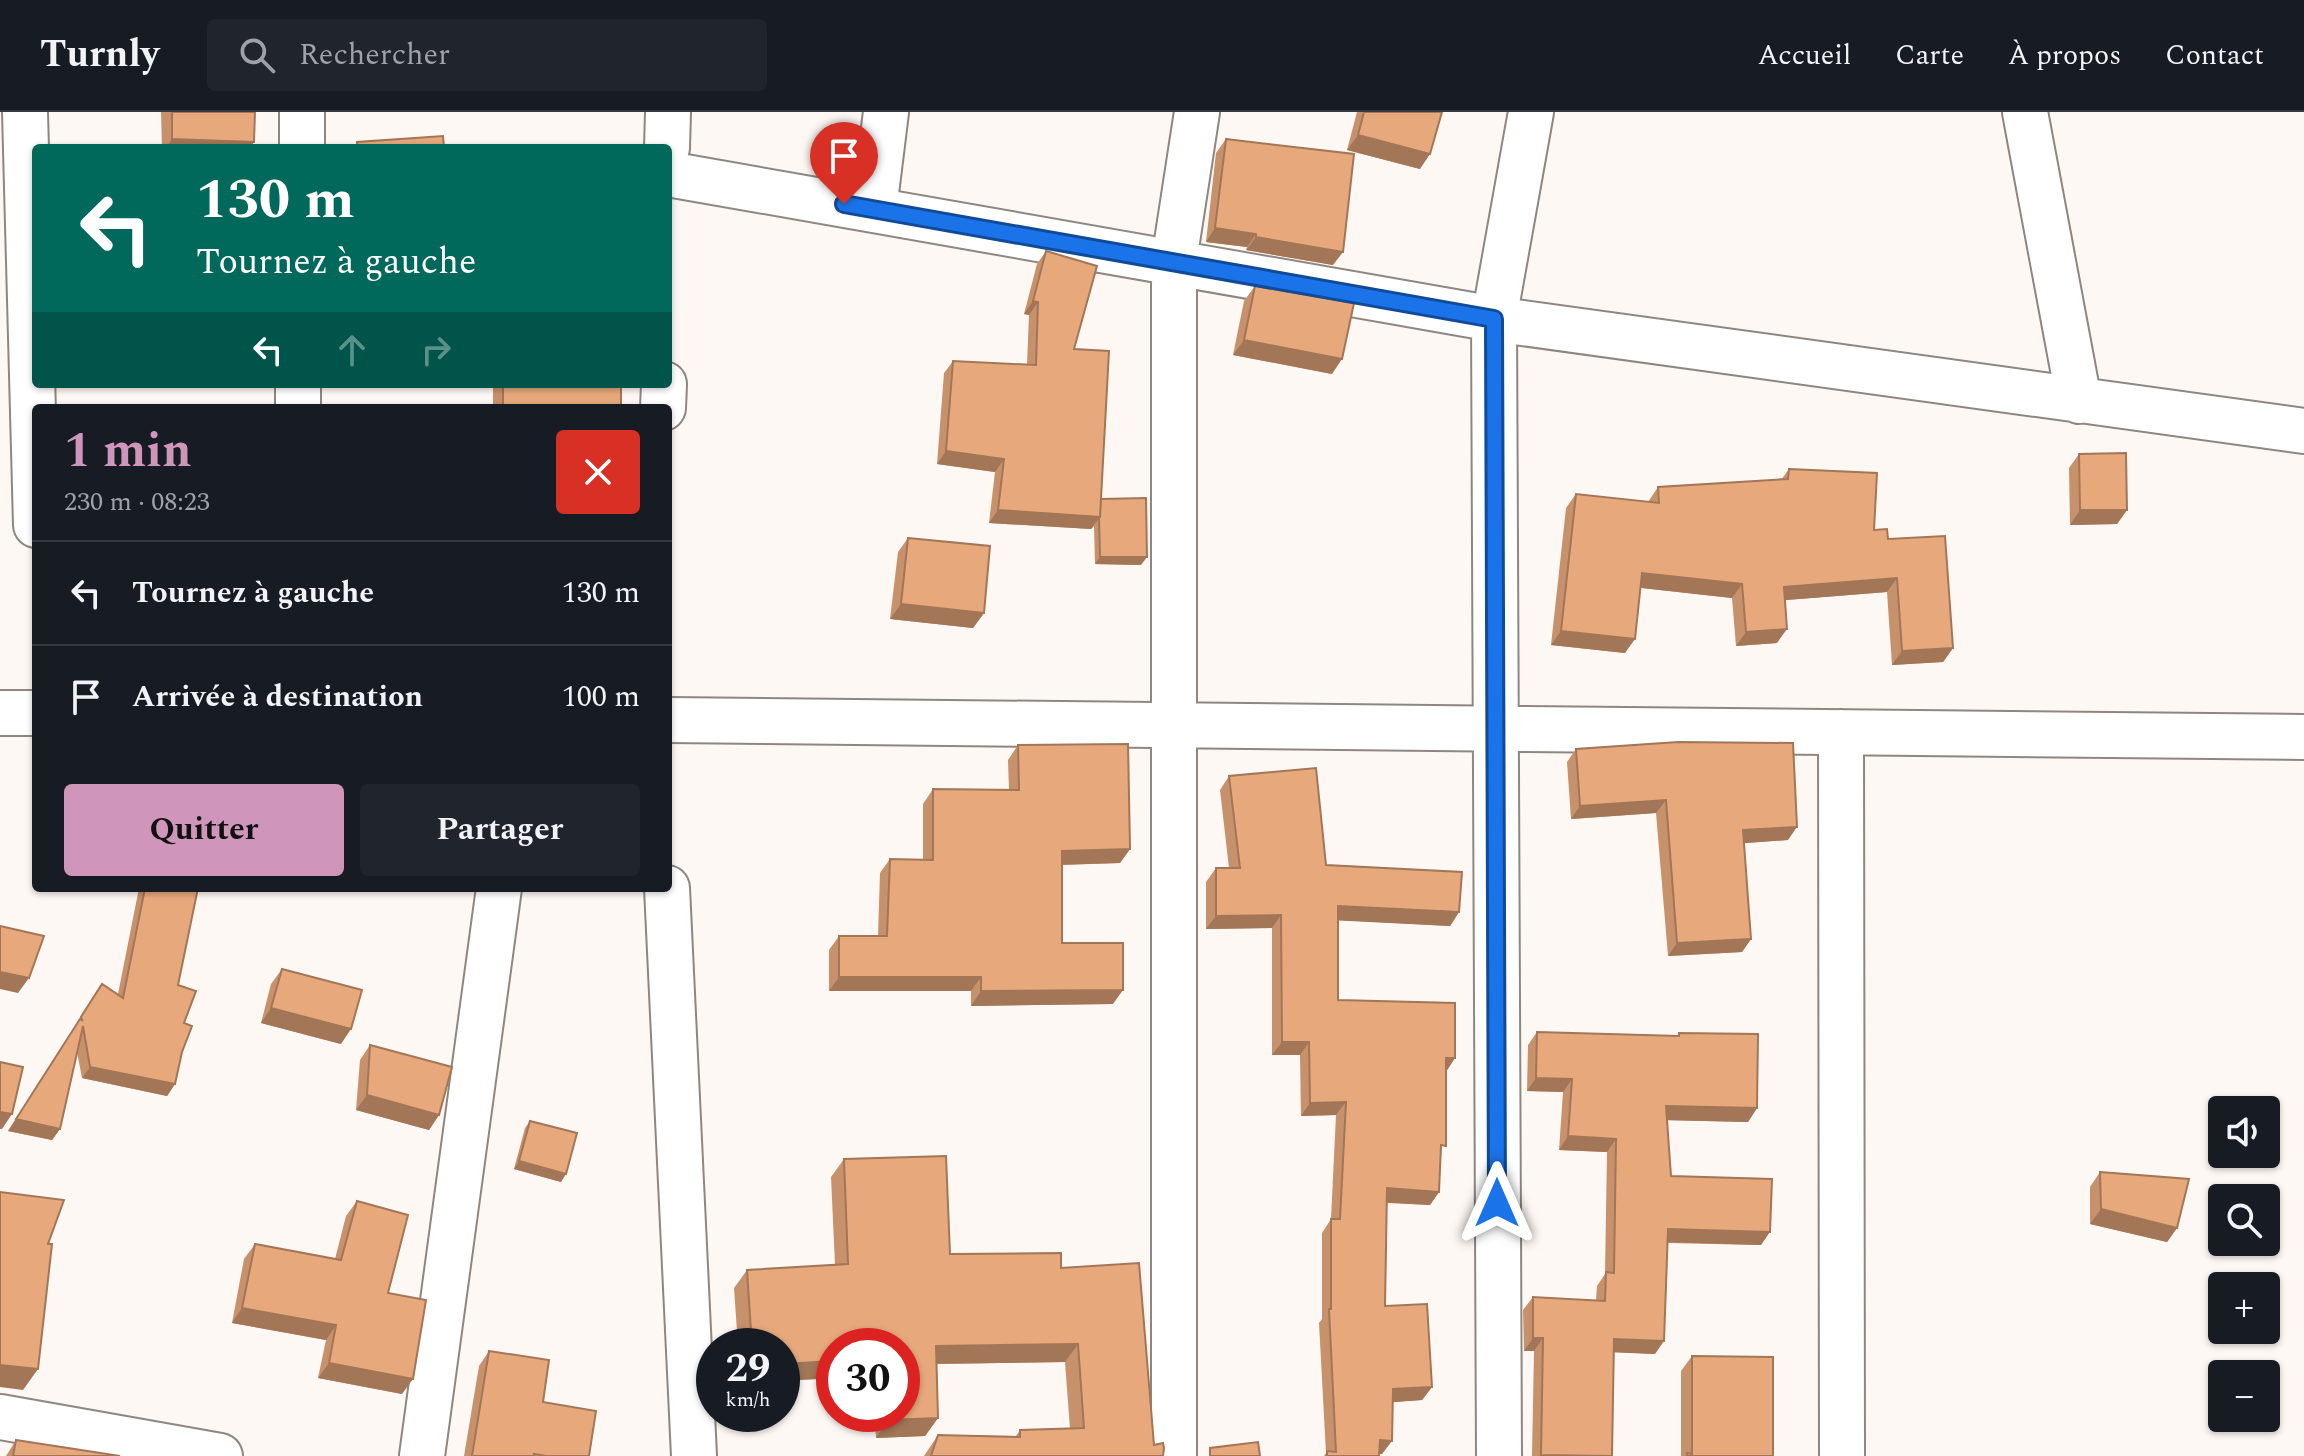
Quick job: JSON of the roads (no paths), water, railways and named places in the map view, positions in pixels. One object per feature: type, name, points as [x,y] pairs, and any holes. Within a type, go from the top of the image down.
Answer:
[{"type":"street","points":[[25,112],[32,375]]},
{"type":"street","points":[[302,112],[302,144]]},
{"type":"street","points":[[667,144],[668,112]]},
{"type":"street","points":[[874,209],[886,112]]},
{"type":"street","points":[[1174,1456],[1174,261],[1197,112]]},
{"type":"street","points":[[1499,1456],[1494,319],[1531,112]]},
{"type":"street","points":[[2025,112],[2079,401]]},
{"type":"street","points":[[672,175],[1494,319],[2304,431]]},
{"type":"street","points":[[0,713],[32,713]]},
{"type":"street","points":[[672,720],[2304,737]]},
{"type":"street","points":[[1841,732],[1842,1456]]},
{"type":"street","points":[[422,1456],[498,892]]},
{"type":"street","points":[[667,892],[694,1456]]},
{"type":"street","points":[[0,1417],[220,1456]]}]
